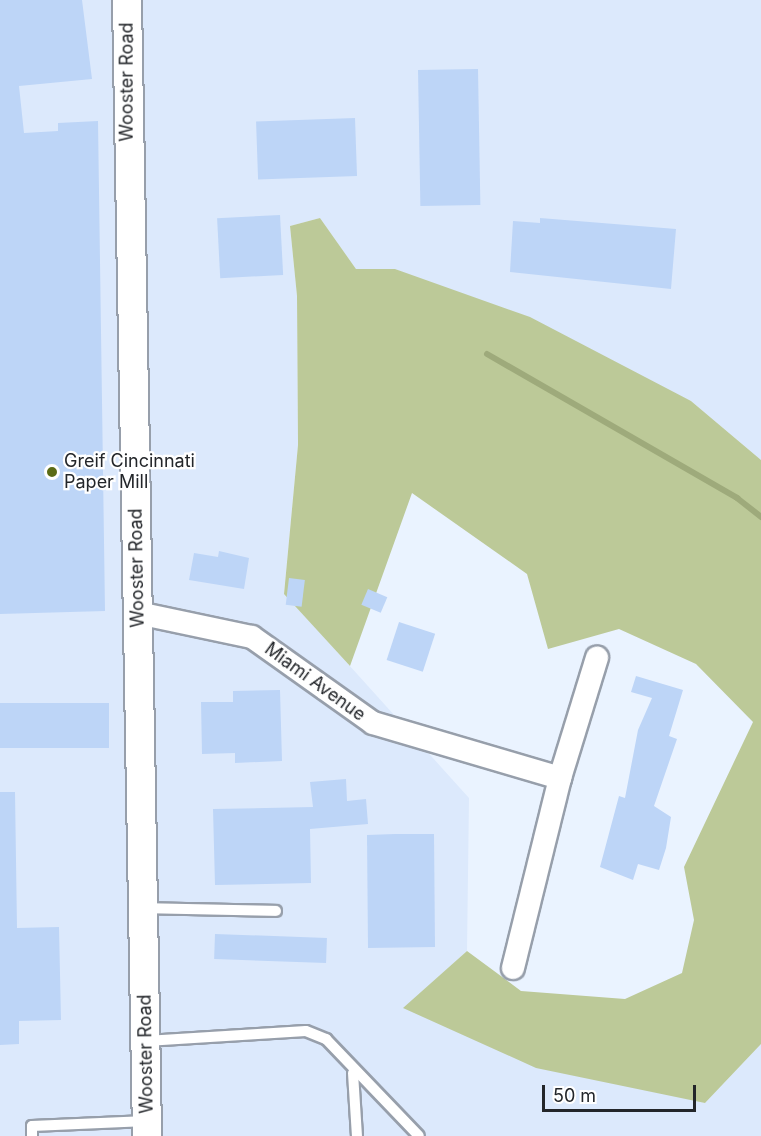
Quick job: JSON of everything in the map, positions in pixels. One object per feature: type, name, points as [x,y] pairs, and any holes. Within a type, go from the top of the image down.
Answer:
[{"type":"street","name":"Wooster Road","points":[[127,0],[147,1128]]},
{"type":"street","name":"Miami Avenue","points":[[138,613],[252,637],[373,723],[560,778]]},
{"type":"street","points":[[513,968],[560,778],[597,658]]},
{"type":"lane","points":[[143,908],[276,911]]},
{"type":"lane","points":[[146,1041],[306,1031],[326,1039],[353,1072],[419,1136]]},
{"type":"lane","points":[[353,1072],[357,1136]]},
{"type":"lane","points":[[32,1136],[32,1125],[147,1128]]},
{"type":"shaded area","points":[[0,0],[761,0],[761,460],[691,401],[395,269],[356,269],[320,218],[290,226],[297,296],[298,445],[284,593],[469,798],[467,951],[404,1008],[705,1103],[761,1044],[761,1136],[0,1136]]},
{"type":"green space","points":[[320,218],[356,269],[395,269],[530,317],[691,401],[761,460],[761,1044],[705,1103],[536,1068],[403,1008],[467,951],[521,991],[625,999],[682,973],[694,920],[684,867],[753,722],[696,664],[619,629],[548,649],[527,574],[412,493],[350,666],[284,594],[298,445],[297,296],[290,226]]},
{"type":"building","name":"Greif Cincinnati Paper Mill","points":[[0,0],[82,0],[92,79],[19,86],[24,133],[58,131],[58,123],[98,121],[105,611],[0,614]]},
{"type":"building","points":[[478,69],[480,205],[420,206],[418,70]]},
{"type":"building","points":[[355,118],[357,176],[258,179],[256,121]]},
{"type":"building","points":[[280,215],[283,275],[220,278],[217,218]]},
{"type":"building","points":[[540,218],[676,229],[671,289],[510,272],[513,221],[540,223]]},
{"type":"building","points":[[219,551],[249,558],[244,589],[189,580],[194,553],[218,557]]},
{"type":"building","points":[[289,578],[305,580],[302,607],[286,605]]},
{"type":"building","points":[[368,589],[387,597],[381,613],[361,605]]},
{"type":"building","points":[[399,622],[435,634],[423,672],[387,660]]},
{"type":"building","points":[[636,676],[683,690],[669,736],[677,739],[654,806],[671,817],[666,848],[659,870],[638,864],[633,880],[600,867],[619,796],[625,798],[638,730],[652,698],[631,692]]},
{"type":"building","points":[[280,690],[282,761],[235,763],[235,753],[202,754],[201,702],[233,702],[233,691]]},
{"type":"building","points":[[0,703],[109,703],[109,748],[0,748]]},
{"type":"building","points":[[346,779],[347,801],[366,799],[368,824],[310,829],[311,883],[215,885],[213,809],[313,807],[310,782]]},
{"type":"building","points":[[0,792],[15,792],[17,928],[59,927],[61,1020],[19,1021],[19,1044],[0,1045]]},
{"type":"building","points":[[434,834],[435,947],[368,948],[367,835]]},
{"type":"building","points":[[215,934],[327,938],[326,963],[214,959]]},
{"type":"waterway","points":[[487,354],[737,498],[761,517]]},
{"type":"place","name":"Greif Cincinnati Paper Mill","points":[[52,472]]}]
